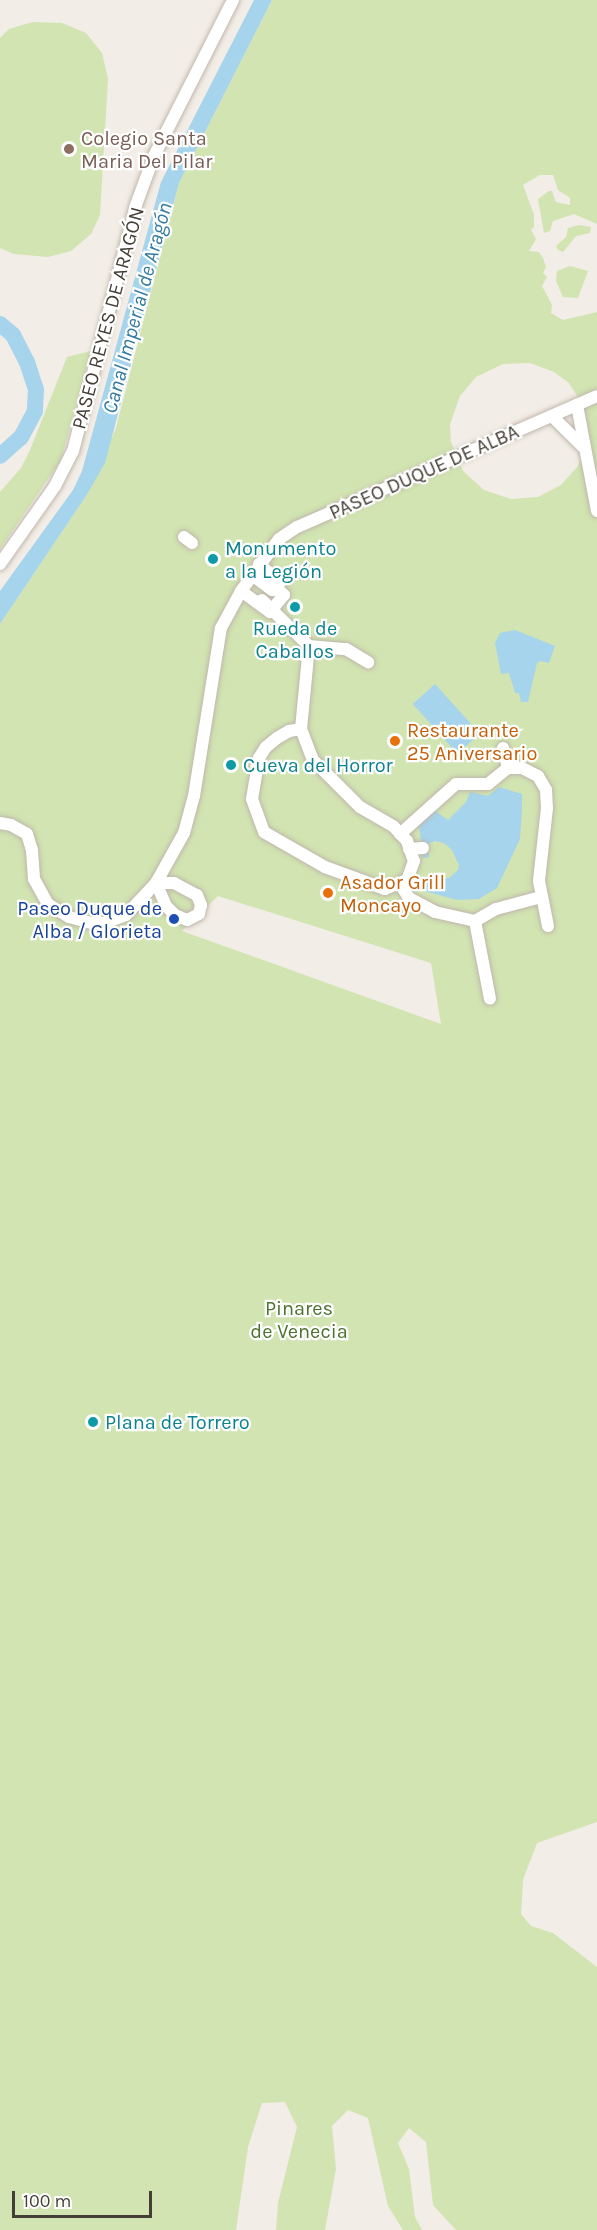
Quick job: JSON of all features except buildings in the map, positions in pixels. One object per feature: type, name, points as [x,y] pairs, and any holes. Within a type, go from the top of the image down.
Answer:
[{"type":"street","name":"PASEO REYES DE ARAGÓN","points":[[0,564],[55,486],[72,451],[140,195],[154,156],[233,0]]},
{"type":"street","name":"PASEO DUQUE DE ALBA","points":[[0,823],[11,825],[27,834],[32,849],[37,889],[48,904],[69,917],[92,923],[116,920],[134,908],[156,883],[184,833],[194,796],[221,628],[250,578],[279,539],[297,527],[597,396]]},
{"type":"street","points":[[577,405],[583,447],[597,511]]},
{"type":"street","points":[[552,416],[583,447]]},
{"type":"street","points":[[236,575],[280,582],[273,598]]},
{"type":"street","points":[[250,578],[273,598],[309,646],[301,729],[313,760],[360,807],[394,827],[400,834],[414,861],[407,880],[385,889],[325,867],[264,832],[252,800],[259,758],[266,747],[277,738],[289,731],[301,729]]},
{"type":"street","points":[[309,646],[346,649],[368,662]]},
{"type":"street","points":[[503,748],[508,768]]},
{"type":"street","points":[[400,834],[456,784],[488,784],[508,768],[522,768],[538,776],[546,790],[547,823],[539,881],[548,926]]},
{"type":"street","points":[[409,849],[423,848]]},
{"type":"street","points":[[166,866],[174,883]]},
{"type":"street","points":[[156,883],[174,883],[199,897],[201,910],[194,918],[187,920],[171,912],[156,883]]},
{"type":"street","points":[[400,884],[409,898],[435,912],[475,921],[496,909],[541,897]]},
{"type":"street","points":[[475,921],[490,999]]},
{"type":"green space","name":"Pinares de Venecia","points":[[272,0],[597,0],[597,224],[574,214],[553,221],[550,231],[544,233],[538,199],[549,191],[552,191],[556,202],[570,205],[570,198],[558,190],[553,175],[540,175],[523,185],[534,215],[534,227],[531,230],[536,239],[529,251],[539,252],[543,258],[546,267],[543,273],[547,277],[542,286],[552,305],[551,313],[563,320],[597,312],[597,1822],[537,1843],[523,1880],[521,1914],[531,1926],[553,1933],[597,1967],[597,2230],[456,2230],[433,2205],[426,2142],[409,2128],[398,2143],[409,2169],[415,2217],[422,2230],[403,2230],[388,2206],[368,2118],[348,2110],[332,2126],[336,2169],[325,2230],[276,2230],[278,2203],[297,2127],[285,2102],[262,2103],[248,2147],[236,2230],[0,2230],[0,624],[86,496],[116,428],[179,183]],"holes":[[[530,363],[554,372],[569,383],[584,407],[588,429],[587,443],[578,466],[561,485],[538,497],[511,499],[484,490],[463,471],[451,442],[450,424],[460,396],[476,377],[503,364]],[[218,896],[431,963],[441,1024],[182,931]]]},
{"type":"green space","points":[[33,22],[62,23],[86,33],[102,53],[108,79],[100,215],[91,234],[71,251],[48,257],[14,254],[0,248],[0,38],[9,29]]},
{"type":"green space","points":[[579,225],[591,227],[590,233],[576,236],[563,252],[558,250],[556,246],[566,237],[568,228]]},
{"type":"green space","points":[[570,266],[588,271],[578,298],[563,297],[556,281],[557,271]]},
{"type":"green space","points":[[91,351],[61,460],[0,549],[0,492],[21,468],[30,450],[67,357]]},
{"type":"water","name":"Canal Imperial de Aragón","points":[[254,0],[272,0],[179,183],[105,463],[86,496],[0,624],[0,591],[73,490],[82,471],[161,182]]},
{"type":"water","points":[[515,630],[555,646],[549,663],[540,661],[537,663],[528,702],[521,702],[519,693],[515,693],[509,673],[501,674],[495,643],[500,633]]},
{"type":"water","points":[[435,684],[480,734],[458,754],[413,704]]},
{"type":"water","points":[[499,787],[522,794],[522,809],[520,839],[497,888],[479,899],[457,900],[424,891],[423,884],[427,879],[449,878],[458,870],[459,865],[452,850],[444,843],[435,841],[428,844],[429,857],[423,858],[419,824],[434,810],[448,820],[466,802],[470,792],[488,796]]},
{"type":"waterway","points":[[0,324],[13,335],[27,362],[36,389],[35,411],[21,437],[0,456]]},
{"type":"place","name":"Colegio Santa Maria Del Pilar","points":[[69,149]]},
{"type":"place","name":"Monumento a la Legión","points":[[213,559]]},
{"type":"place","name":"Rueda de Caballos","points":[[295,607]]},
{"type":"place","name":"Restaurante 25 Aniversario","points":[[395,741]]},
{"type":"place","name":"Cueva del Horror","points":[[231,765]]},
{"type":"place","name":"Asador Grill Moncayo","points":[[328,893]]},
{"type":"place","name":"Paseo Duque de Alba / Glorieta","points":[[174,919]]},
{"type":"place","name":"Plana de Torrero","points":[[93,1422]]}]
